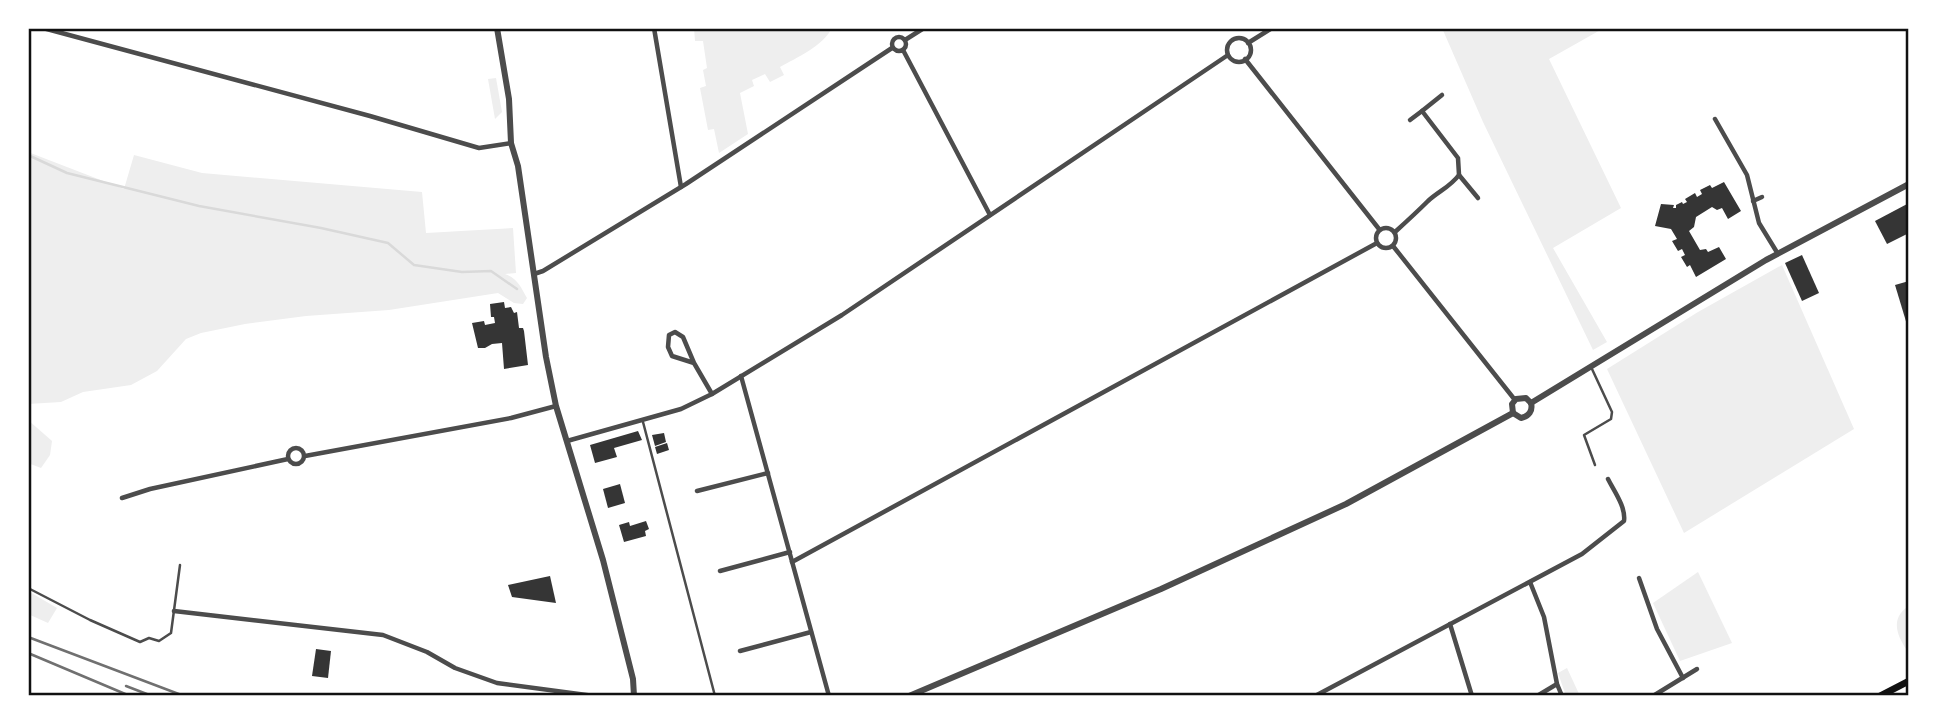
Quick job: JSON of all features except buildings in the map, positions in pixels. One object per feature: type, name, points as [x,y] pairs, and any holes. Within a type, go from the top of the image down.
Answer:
[{"type":"main road","points":[[1880,696],[1909,681]]},
{"type":"street","points":[[43,28],[479,148],[511,144]]},
{"type":"street","points":[[497,28],[509,99],[511,144],[518,166],[556,406],[603,559],[633,679],[634,696]]},
{"type":"street","points":[[654,28],[681,187]]},
{"type":"street","points":[[905,40],[924,28]]},
{"type":"street","points":[[1248,43],[1272,28]]},
{"type":"street","points":[[902,37],[907,45],[899,52],[892,48],[891,44],[895,38],[902,37]]},
{"type":"street","points":[[1234,39],[1242,39],[1248,43],[1250,50],[1245,59],[1237,62],[1228,55],[1228,44],[1234,39]]},
{"type":"street","points":[[534,274],[681,187],[892,48]]},
{"type":"street","points":[[903,50],[990,215]]},
{"type":"street","points":[[567,441],[681,409],[712,394],[842,315],[1228,55]]},
{"type":"street","points":[[1245,59],[1379,229]]},
{"type":"street","points":[[1410,120],[1442,95]]},
{"type":"street","points":[[1422,111],[1458,158],[1459,175],[1478,198]]},
{"type":"street","points":[[1715,119],[1747,174],[1759,223],[1778,254]]},
{"type":"street","points":[[1395,232],[1430,199],[1446,190],[1459,175]]},
{"type":"street","points":[[1531,404],[1778,254],[1909,184]]},
{"type":"street","points":[[1753,201],[1762,197]]},
{"type":"street","points":[[1379,229],[1388,228],[1395,232]]},
{"type":"street","points":[[1379,229],[1375,236],[1377,243],[1385,248],[1393,246]]},
{"type":"street","points":[[1393,246],[1395,232]]},
{"type":"street","points":[[792,562],[1377,243]]},
{"type":"street","points":[[1393,246],[1516,400]]},
{"type":"street","points":[[694,363],[672,356],[667,347],[669,335],[676,332],[682,334],[694,363],[712,394]]},
{"type":"street","points":[[741,376],[829,696]]},
{"type":"street","points":[[1523,397],[1531,404],[1528,416],[1521,418],[1513,413],[1512,407],[1516,400],[1523,397]]},
{"type":"street","points":[[305,456],[511,418],[556,406]]},
{"type":"street","points":[[909,696],[1161,589],[1346,504],[1513,413]]},
{"type":"street","points":[[122,498],[169,484],[288,459],[296,464],[301,463],[305,456],[303,450],[295,448],[288,453],[288,459]]},
{"type":"street","points":[[697,491],[768,473]]},
{"type":"street","points":[[1315,696],[1582,554],[1624,521],[1622,507],[1608,479]]},
{"type":"street","points":[[720,571],[790,552]]},
{"type":"street","points":[[1639,578],[1657,629],[1683,678]]},
{"type":"street","points":[[1530,582],[1544,617],[1557,684],[1562,696]]},
{"type":"street","points":[[174,611],[383,635],[497,683],[594,696]]},
{"type":"street","points":[[1450,624],[1472,696]]},
{"type":"street","points":[[740,651],[811,632]]},
{"type":"street","points":[[1653,696],[1697,670]]},
{"type":"street","points":[[1537,696],[1557,684]]},
{"type":"lane","points":[[1591,367],[1612,412],[1611,419],[1584,435],[1595,466]]},
{"type":"lane","points":[[643,420],[715,696]]},
{"type":"lane","points":[[28,588],[90,621],[140,642],[149,638],[159,641],[171,633],[180,565]]},
{"type":"shaded area","points":[[694,28],[832,28],[816,46],[780,67],[784,75],[770,82],[765,74],[752,80],[754,86],[740,93],[748,134],[719,153],[714,129],[708,130],[700,88],[706,86],[703,70],[707,68],[703,41],[695,41]]},
{"type":"shaded area","points":[[1442,28],[1604,28],[1549,59],[1621,208],[1553,248],[1607,342],[1593,350],[1483,122]]},
{"type":"shaded area","points":[[496,78],[502,112],[495,119],[488,79]]},
{"type":"shaded area","points":[[28,152],[124,189],[134,155],[202,173],[422,192],[426,233],[513,228],[516,273],[505,274],[516,280],[527,298],[523,304],[514,303],[498,293],[389,310],[245,324],[201,333],[186,339],[157,371],[131,385],[83,392],[61,402],[28,404]]},
{"type":"shaded area","points":[[1782,265],[1854,429],[1684,533],[1607,369],[1698,312]]},
{"type":"shaded area","points":[[28,420],[52,441],[50,455],[41,468],[28,463]]},
{"type":"shaded area","points":[[1698,572],[1732,643],[1680,661],[1653,603]]},
{"type":"shaded area","points":[[28,591],[57,608],[48,623],[28,614]]},
{"type":"shaded area","points":[[1909,606],[1909,653],[1898,634],[1897,622]]},
{"type":"shaded area","points":[[1567,668],[1580,696],[1566,696],[1558,673]]},
{"type":"waterway","points":[[28,155],[67,173],[199,206],[388,243],[414,265],[462,272],[491,271],[517,289]]},
{"type":"railway","points":[[28,637],[184,696]]},
{"type":"railway","points":[[28,653],[130,696]]},
{"type":"railway","points":[[126,686],[152,696]]}]
